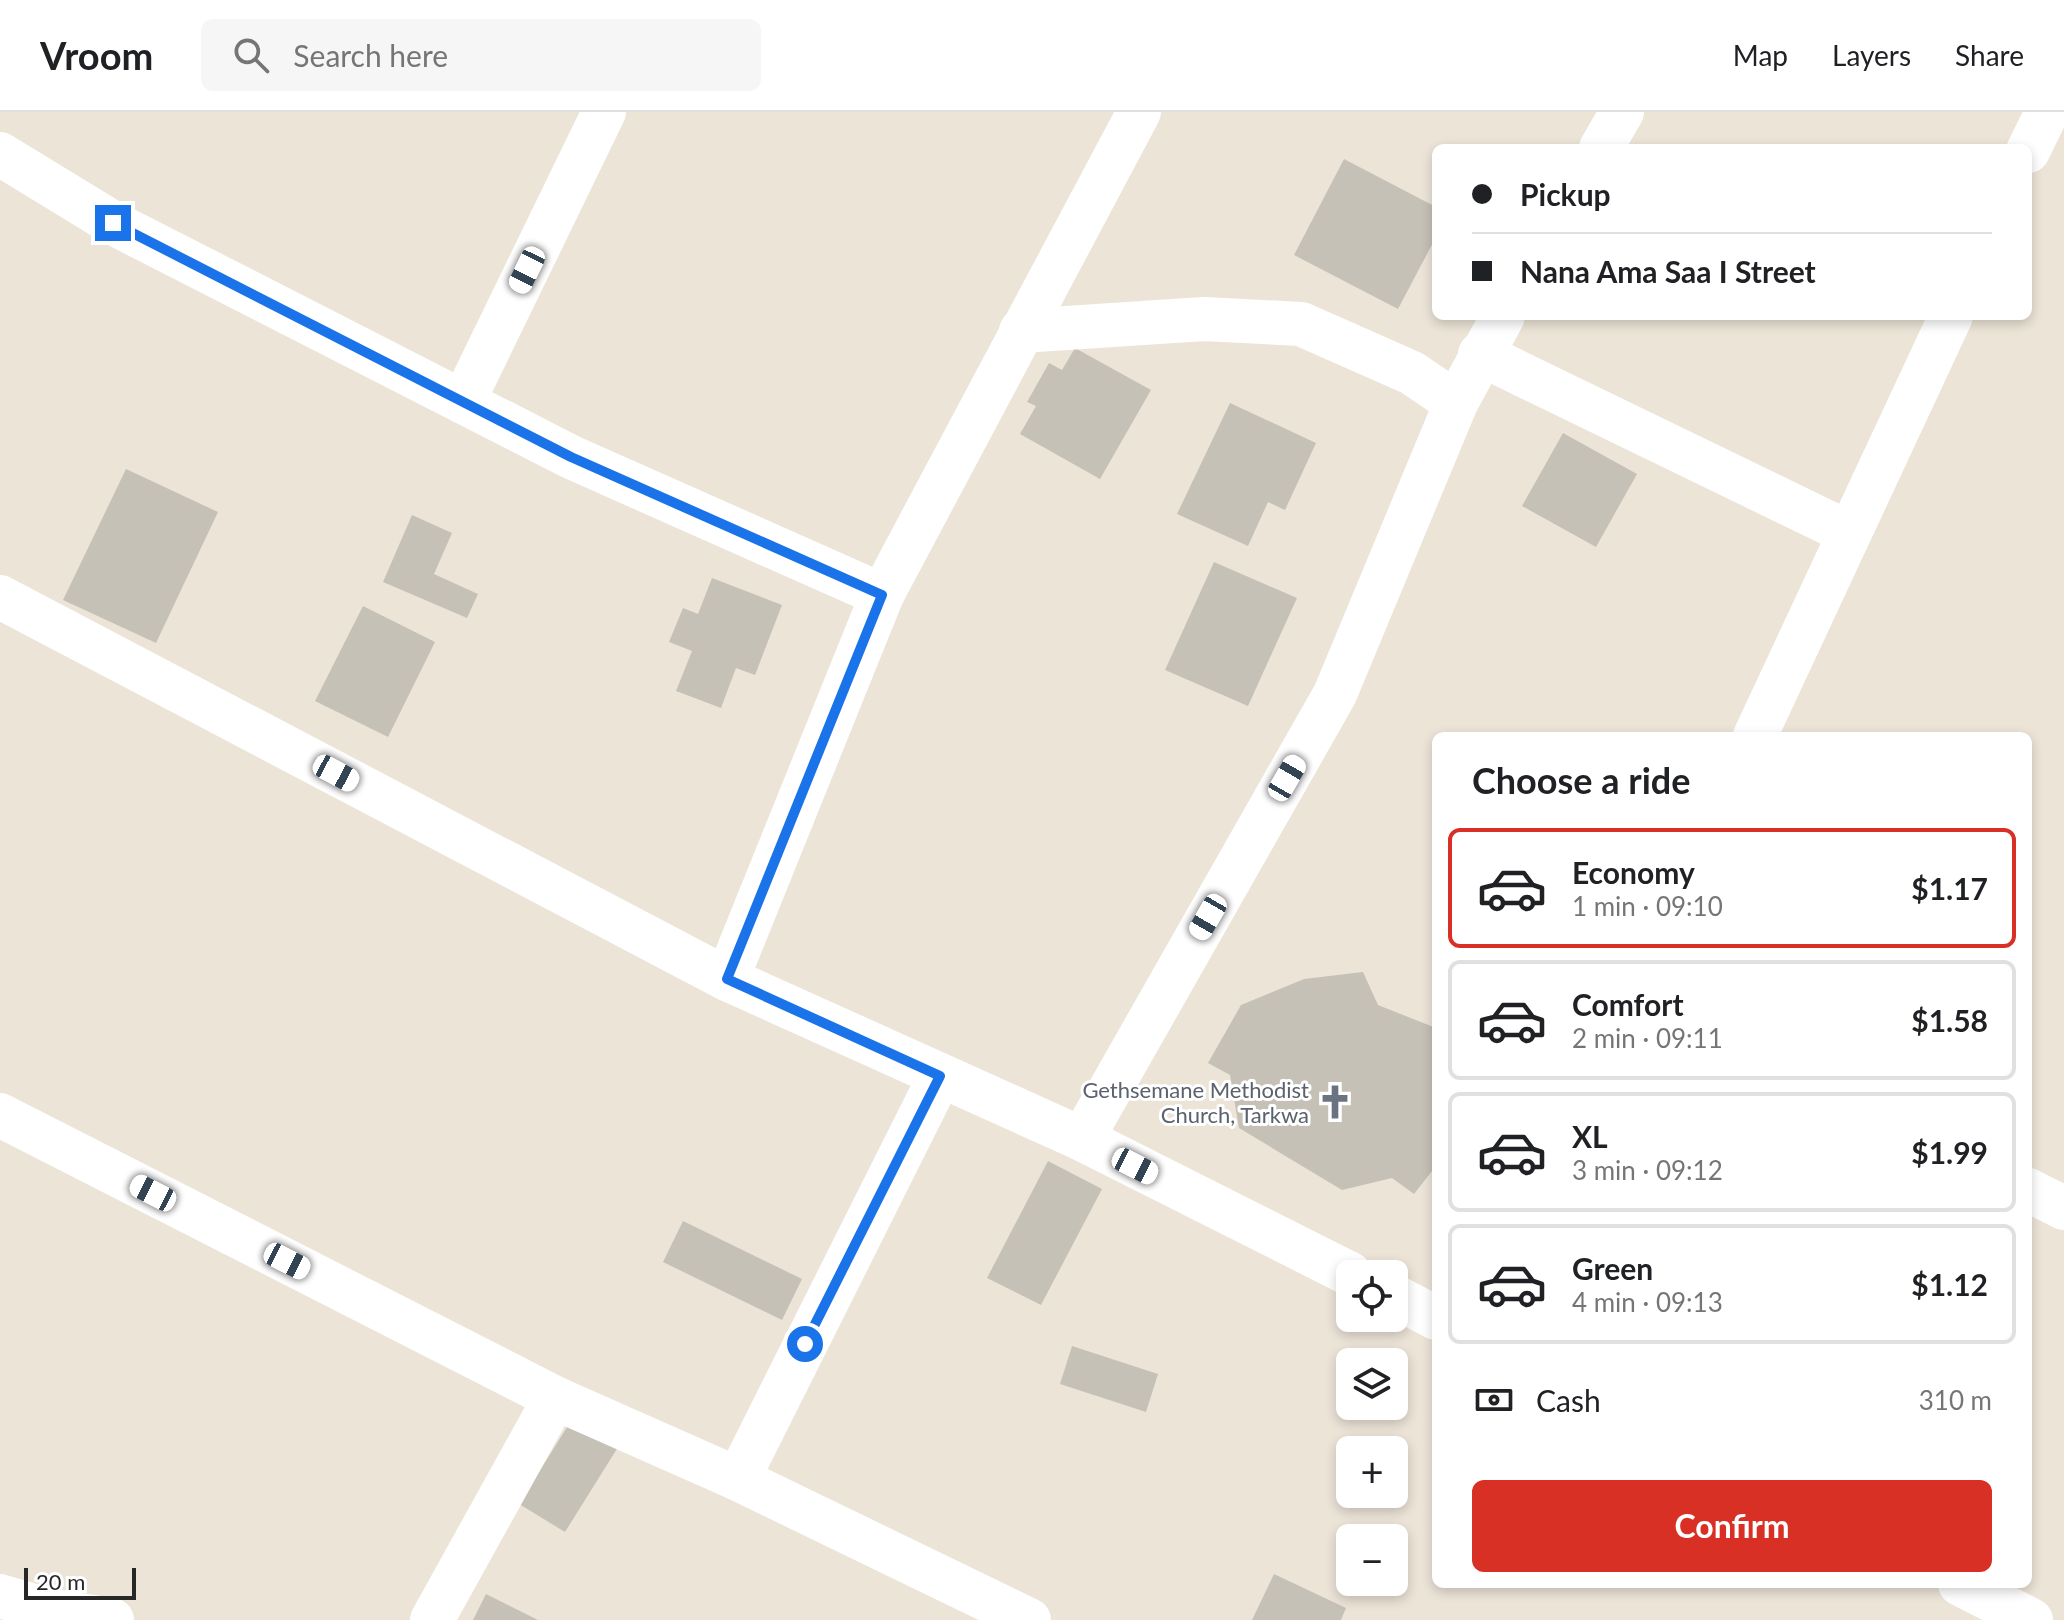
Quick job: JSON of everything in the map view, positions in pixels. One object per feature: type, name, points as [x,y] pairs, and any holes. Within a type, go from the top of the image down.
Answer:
[{"type":"street","points":[[463,402],[604,112]]},
{"type":"street","points":[[727,979],[882,595],[1139,112]]},
{"type":"street","points":[[1603,144],[1622,112]]},
{"type":"street","points":[[2031,144],[2047,112]]},
{"type":"street","points":[[0,154],[113,223],[571,457],[882,595]]},
{"type":"street","points":[[1021,331],[1204,319],[1301,324],[1412,373],[1456,403]]},
{"type":"street","points":[[1082,1139],[1335,694],[1456,403],[1501,320]]},
{"type":"street","points":[[1757,732],[1949,320]]},
{"type":"street","points":[[1480,354],[1849,533]]},
{"type":"street","points":[[0,597],[727,979],[1082,1139],[1336,1267]]},
{"type":"street","points":[[738,1479],[940,1076]]},
{"type":"street","points":[[0,1115],[555,1398],[738,1479],[1029,1620]]},
{"type":"street","points":[[2032,1192],[2064,1208]]},
{"type":"street","points":[[1408,1303],[1432,1316]]},
{"type":"street","points":[[432,1620],[555,1398]]},
{"type":"street","points":[[1968,1588],[2031,1620]]},
{"type":"street","points":[[0,1596],[48,1610],[112,1620]]},
{"type":"building","points":[[1344,159],[1432,205],[1432,245],[1398,309],[1294,255]]},
{"type":"building","points":[[1075,348],[1151,390],[1100,479],[1020,434],[1036,406],[1027,402],[1049,363],[1062,370]]},
{"type":"building","points":[[1230,403],[1316,443],[1285,510],[1268,502],[1248,546],[1177,514]]},
{"type":"building","points":[[1563,433],[1637,474],[1596,547],[1522,506]]},
{"type":"building","points":[[126,469],[218,512],[156,643],[63,600]]},
{"type":"building","points":[[412,515],[452,533],[434,574],[478,594],[467,618],[383,582]]},
{"type":"building","points":[[1214,562],[1297,598],[1248,706],[1165,670]]},
{"type":"building","points":[[712,578],[782,605],[755,675],[736,668],[721,708],[676,691],[692,651],[669,642],[683,608],[698,614]]},
{"type":"building","points":[[363,606],[435,642],[388,737],[315,701]]},
{"type":"building","name":"Gethsemane Methodist Church, Tarkwa","points":[[1363,972],[1378,1005],[1432,1026],[1432,1171],[1414,1194],[1392,1178],[1342,1190],[1239,1128],[1230,1075],[1208,1063],[1241,1005],[1304,979]]},
{"type":"building","points":[[1048,1161],[1102,1189],[1041,1305],[987,1278]]},
{"type":"building","points":[[683,1221],[802,1279],[782,1320],[663,1262]]},
{"type":"building","points":[[1072,1346],[1158,1374],[1146,1412],[1060,1384]]},
{"type":"building","points":[[574,1416],[620,1444],[565,1532],[519,1504]]},
{"type":"building","points":[[1274,1574],[1346,1608],[1341,1620],[1252,1620]]},
{"type":"building","points":[[486,1594],[538,1620],[473,1620]]},
{"type":"place","name":"Gethsemane Methodist Church, Tarkwa","points":[[1335,1102]]},
{"type":"route","points":[[113,223],[571,457],[882,595],[727,979],[940,1076],[805,1344]]}]
